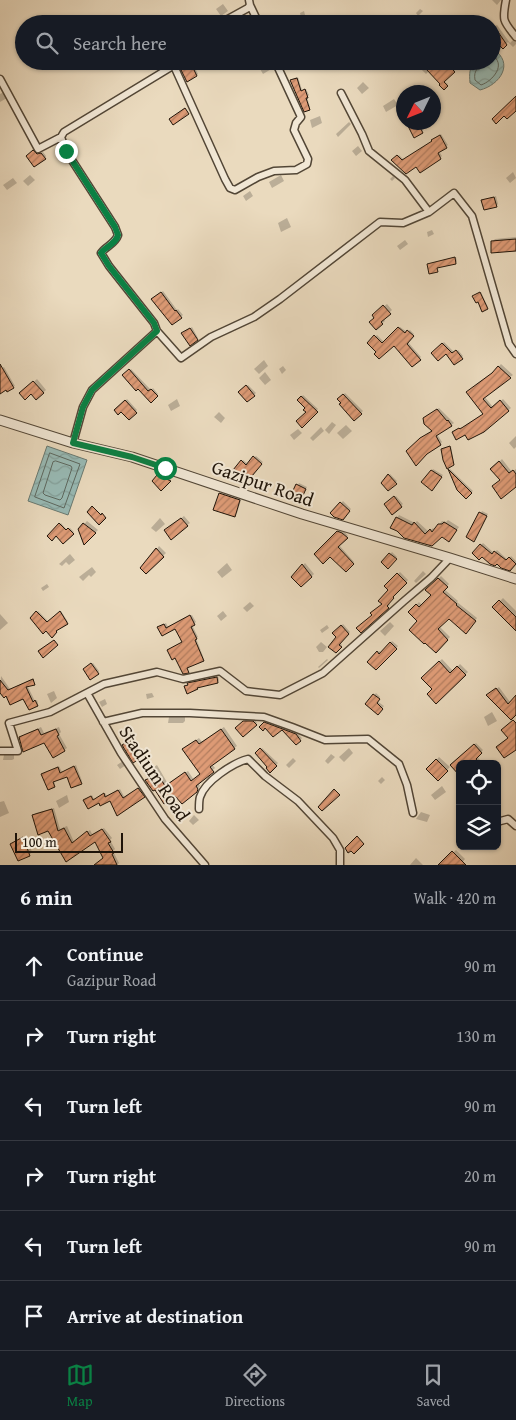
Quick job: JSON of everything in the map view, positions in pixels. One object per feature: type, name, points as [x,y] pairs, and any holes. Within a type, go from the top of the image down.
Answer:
[{"type":"street","points":[[506,0],[503,17],[516,38]]},
{"type":"street","points":[[235,15],[248,8],[249,2]]},
{"type":"street","points":[[249,2],[255,15]]},
{"type":"street","points":[[0,79],[38,149],[61,137],[64,132],[167,70]]},
{"type":"street","points":[[176,70],[225,179],[230,188],[235,190],[258,177],[274,171],[296,170],[307,164],[308,159],[294,130],[296,123],[301,117],[279,70]]},
{"type":"street","points":[[341,93],[369,152],[405,180],[429,212]]},
{"type":"street","points":[[61,137],[66,151],[115,227],[118,235],[114,242],[101,253],[154,323],[157,331],[180,358],[227,328],[254,317],[380,222],[403,223],[429,212],[454,193],[472,216],[509,344],[516,354]]},
{"type":"street","points":[[73,443],[83,407],[92,390],[157,331]]},
{"type":"street","name":"Gazipur Road","points":[[0,420],[73,443],[132,457],[302,514],[516,579]]},
{"type":"street","points":[[0,751],[18,751],[9,723],[50,712],[104,684],[157,672],[183,679],[220,671],[246,691],[280,695],[323,674],[431,578],[450,558]]},
{"type":"street","name":"Stadium Road","points":[[86,693],[121,753],[165,819],[205,865]]},
{"type":"street","points":[[103,722],[142,713],[226,715],[264,718],[325,740],[368,739],[399,764],[407,785],[413,813]]},
{"type":"street","points":[[199,809],[200,797],[211,782],[231,767],[248,758],[265,776],[298,800],[333,838],[340,850],[340,865]]},
{"type":"street","points":[[501,821],[508,819],[516,826]]},
{"type":"water","points":[[501,57],[503,61],[504,67],[499,79],[480,90],[470,83],[470,71],[501,70]]},
{"type":"water","points":[[47,446],[87,460],[68,515],[28,501]]},
{"type":"building","points":[[501,36],[507,45],[503,49],[501,47]]},
{"type":"building","points":[[181,70],[194,70],[197,76],[187,82]]},
{"type":"building","points":[[427,70],[453,70],[455,72],[444,82],[448,86],[444,90]]},
{"type":"building","points":[[297,78],[301,91],[305,89],[308,98],[306,98],[310,110],[304,112],[290,80]]},
{"type":"building","points":[[516,96],[516,111],[507,119],[504,116],[496,124],[492,119]]},
{"type":"building","points":[[185,108],[189,114],[173,125],[169,119]]},
{"type":"building","points":[[410,130],[421,130],[423,133],[414,138]]},
{"type":"building","points":[[440,135],[447,148],[438,153],[441,159],[420,173],[416,167],[406,174],[391,160],[397,155],[402,160]]},
{"type":"building","points":[[33,150],[37,154],[41,153],[46,159],[34,167],[26,156]]},
{"type":"building","points":[[494,197],[497,207],[484,210],[481,200]]},
{"type":"building","points":[[516,239],[516,251],[491,253],[491,241]]},
{"type":"building","points":[[455,257],[456,264],[437,268],[438,272],[429,274],[427,264]]},
{"type":"building","points":[[161,292],[182,318],[172,325],[151,299]]},
{"type":"building","points":[[480,292],[488,309],[482,312],[478,302],[476,303],[472,296]]},
{"type":"building","points":[[383,305],[391,314],[381,322],[383,324],[376,330],[369,322],[374,318],[372,315]]},
{"type":"building","points":[[398,327],[405,333],[407,330],[414,336],[407,344],[421,360],[412,367],[394,346],[379,359],[374,354],[376,352],[367,343],[374,335],[382,343]]},
{"type":"building","points":[[190,328],[198,340],[190,346],[181,333]]},
{"type":"building","points":[[442,343],[452,353],[456,350],[463,359],[454,365],[446,354],[438,361],[431,353]]},
{"type":"building","points":[[0,364],[14,388],[0,394]]},
{"type":"building","points":[[498,366],[511,378],[483,399],[491,408],[500,400],[509,411],[484,432],[468,440],[465,435],[456,440],[452,432],[483,414],[466,392],[492,373]]},
{"type":"building","points":[[129,369],[148,391],[151,389],[158,396],[151,403],[138,389],[136,391],[122,375]]},
{"type":"building","points":[[33,381],[44,393],[36,400],[31,394],[25,400],[19,393]]},
{"type":"building","points":[[246,385],[255,396],[247,402],[238,392]]},
{"type":"building","points":[[343,394],[362,414],[354,421],[339,404],[341,403],[337,399]]},
{"type":"building","points":[[301,396],[318,412],[302,428],[296,421],[306,412],[303,410],[305,408],[297,400]]},
{"type":"building","points":[[125,400],[137,413],[129,420],[121,412],[118,415],[114,410]]},
{"type":"building","points":[[437,409],[452,426],[436,436],[441,445],[427,454],[416,466],[406,451],[420,438],[432,431],[424,424],[423,418]]},
{"type":"building","points":[[450,446],[454,465],[447,469],[441,449]]},
{"type":"building","points":[[253,456],[262,464],[247,482],[233,470],[241,460],[246,465]]},
{"type":"building","points":[[499,461],[509,473],[513,470],[516,474],[516,487],[501,499],[492,486],[500,480],[490,469]]},
{"type":"building","points":[[448,469],[472,493],[466,499],[457,490]]},
{"type":"building","points":[[431,470],[442,477],[432,491],[421,482]]},
{"type":"building","points":[[388,474],[397,484],[388,491],[381,483]]},
{"type":"building","points":[[157,475],[171,481],[161,491],[152,481]]},
{"type":"building","points":[[296,484],[306,489],[299,504],[289,499]]},
{"type":"building","points":[[219,493],[240,500],[235,517],[213,510]]},
{"type":"building","points":[[394,496],[402,507],[392,515],[384,504]]},
{"type":"building","points":[[340,502],[350,511],[343,520],[334,517],[330,513]]},
{"type":"building","points":[[92,506],[106,518],[99,525],[87,512]]},
{"type":"building","points":[[479,512],[487,516],[474,542],[466,537]]},
{"type":"building","points":[[396,517],[412,525],[414,522],[425,534],[430,529],[432,532],[438,524],[444,522],[457,530],[449,542],[442,537],[432,546],[404,538],[397,531],[390,528]]},
{"type":"building","points":[[181,518],[188,526],[171,540],[164,530]]},
{"type":"building","points":[[59,523],[66,530],[68,528],[74,534],[63,544],[56,536],[52,541],[47,536]]},
{"type":"building","points":[[83,523],[96,533],[84,545],[78,529]]},
{"type":"building","points":[[337,531],[348,538],[338,547],[354,564],[346,572],[330,557],[323,564],[314,554]]},
{"type":"building","points":[[480,544],[492,554],[494,551],[506,560],[509,557],[516,564],[510,571],[501,568],[497,564],[495,566],[490,564],[482,557],[479,560],[472,553]]},
{"type":"building","points":[[156,548],[164,557],[146,574],[140,568]]},
{"type":"building","points":[[389,553],[397,559],[388,569],[381,562]]},
{"type":"building","points":[[302,564],[312,577],[301,587],[291,577]]},
{"type":"building","points":[[397,573],[407,583],[393,597],[387,606],[389,608],[361,633],[356,628],[372,615],[370,613],[382,604],[378,601],[388,590],[384,586]]},
{"type":"building","points":[[438,578],[448,587],[443,592],[476,621],[466,634],[449,619],[438,629],[448,640],[436,653],[409,630],[417,621],[408,612],[416,604],[419,607],[431,595],[425,590]]},
{"type":"building","points":[[499,600],[516,617],[516,631],[492,607]]},
{"type":"building","points":[[36,611],[47,622],[60,611],[68,624],[56,631],[52,638],[46,631],[43,634],[30,618]]},
{"type":"building","points":[[190,615],[195,625],[191,627],[204,661],[187,668],[189,673],[183,674],[175,658],[172,660],[167,650],[182,642],[175,629],[162,636],[157,627],[164,624],[166,628]]},
{"type":"building","points":[[341,625],[349,634],[339,645],[342,647],[336,653],[328,647],[336,637],[332,633]]},
{"type":"building","points":[[54,640],[58,645],[43,658],[38,651]]},
{"type":"building","points":[[390,642],[397,649],[376,670],[367,662],[377,651],[379,654]]},
{"type":"building","points":[[439,661],[450,673],[457,666],[466,675],[436,704],[427,694],[432,689],[421,678]]},
{"type":"building","points":[[91,663],[99,674],[90,680],[83,669]]},
{"type":"building","points":[[217,677],[218,683],[197,688],[187,694],[184,686],[188,685],[187,683]]},
{"type":"building","points":[[33,679],[35,685],[26,687],[33,702],[35,700],[38,706],[29,710],[23,699],[10,705],[6,696],[4,698],[0,693],[0,680],[8,690]]},
{"type":"building","points":[[496,688],[508,704],[516,695],[516,715],[511,720],[486,695]]},
{"type":"building","points":[[373,694],[380,699],[377,703],[383,709],[378,715],[365,704]]},
{"type":"building","points":[[513,720],[516,723],[516,750],[504,758],[496,747],[508,738],[501,730]]},
{"type":"building","points":[[243,721],[253,721],[257,725],[243,737],[235,728]]},
{"type":"building","points":[[264,722],[296,734],[301,741],[296,745],[282,730],[273,737],[265,728],[263,731],[259,727]]},
{"type":"building","points":[[38,729],[41,735],[56,729],[59,735],[57,736],[65,751],[53,758],[44,743],[23,752],[19,737]]},
{"type":"building","points":[[221,729],[235,749],[210,767],[214,772],[196,786],[197,792],[182,804],[175,796],[164,804],[155,790],[153,791],[145,780],[150,778],[146,772],[154,767],[165,786],[185,772],[191,781],[200,774],[182,749],[196,740],[199,744]]},
{"type":"building","points":[[130,740],[139,759],[133,763],[122,745]]},
{"type":"building","points":[[474,744],[482,753],[477,760],[456,760],[456,772],[450,765]]},
{"type":"building","points":[[260,748],[277,766],[270,773],[255,753]]},
{"type":"building","points":[[436,759],[448,771],[438,781],[426,769]]},
{"type":"building","points":[[74,766],[82,784],[71,788],[67,777],[53,782],[55,787],[48,790],[41,774],[58,767],[60,773]]},
{"type":"building","points":[[138,788],[145,797],[117,816],[110,801],[100,806],[99,803],[88,809],[83,800],[91,796],[93,800],[104,793],[105,797],[118,790],[123,798]]},
{"type":"building","points":[[334,789],[340,795],[322,811],[318,807]]},
{"type":"building","points":[[52,809],[58,831],[64,828],[72,843],[87,831],[90,836],[102,829],[111,842],[108,843],[114,853],[112,854],[117,865],[94,865],[103,858],[95,842],[66,862],[48,831],[38,835],[32,815]]},
{"type":"building","points":[[357,836],[364,844],[354,854],[351,851],[348,853],[345,848]]},
{"type":"building","points":[[23,837],[30,856],[18,861],[10,844]]},
{"type":"building","points":[[452,851],[466,865],[438,865]]},
{"type":"route","points":[[66,151],[115,227],[118,235],[117,239],[101,253],[154,323],[157,331],[92,390],[83,407],[73,443],[132,457],[165,468]]}]
